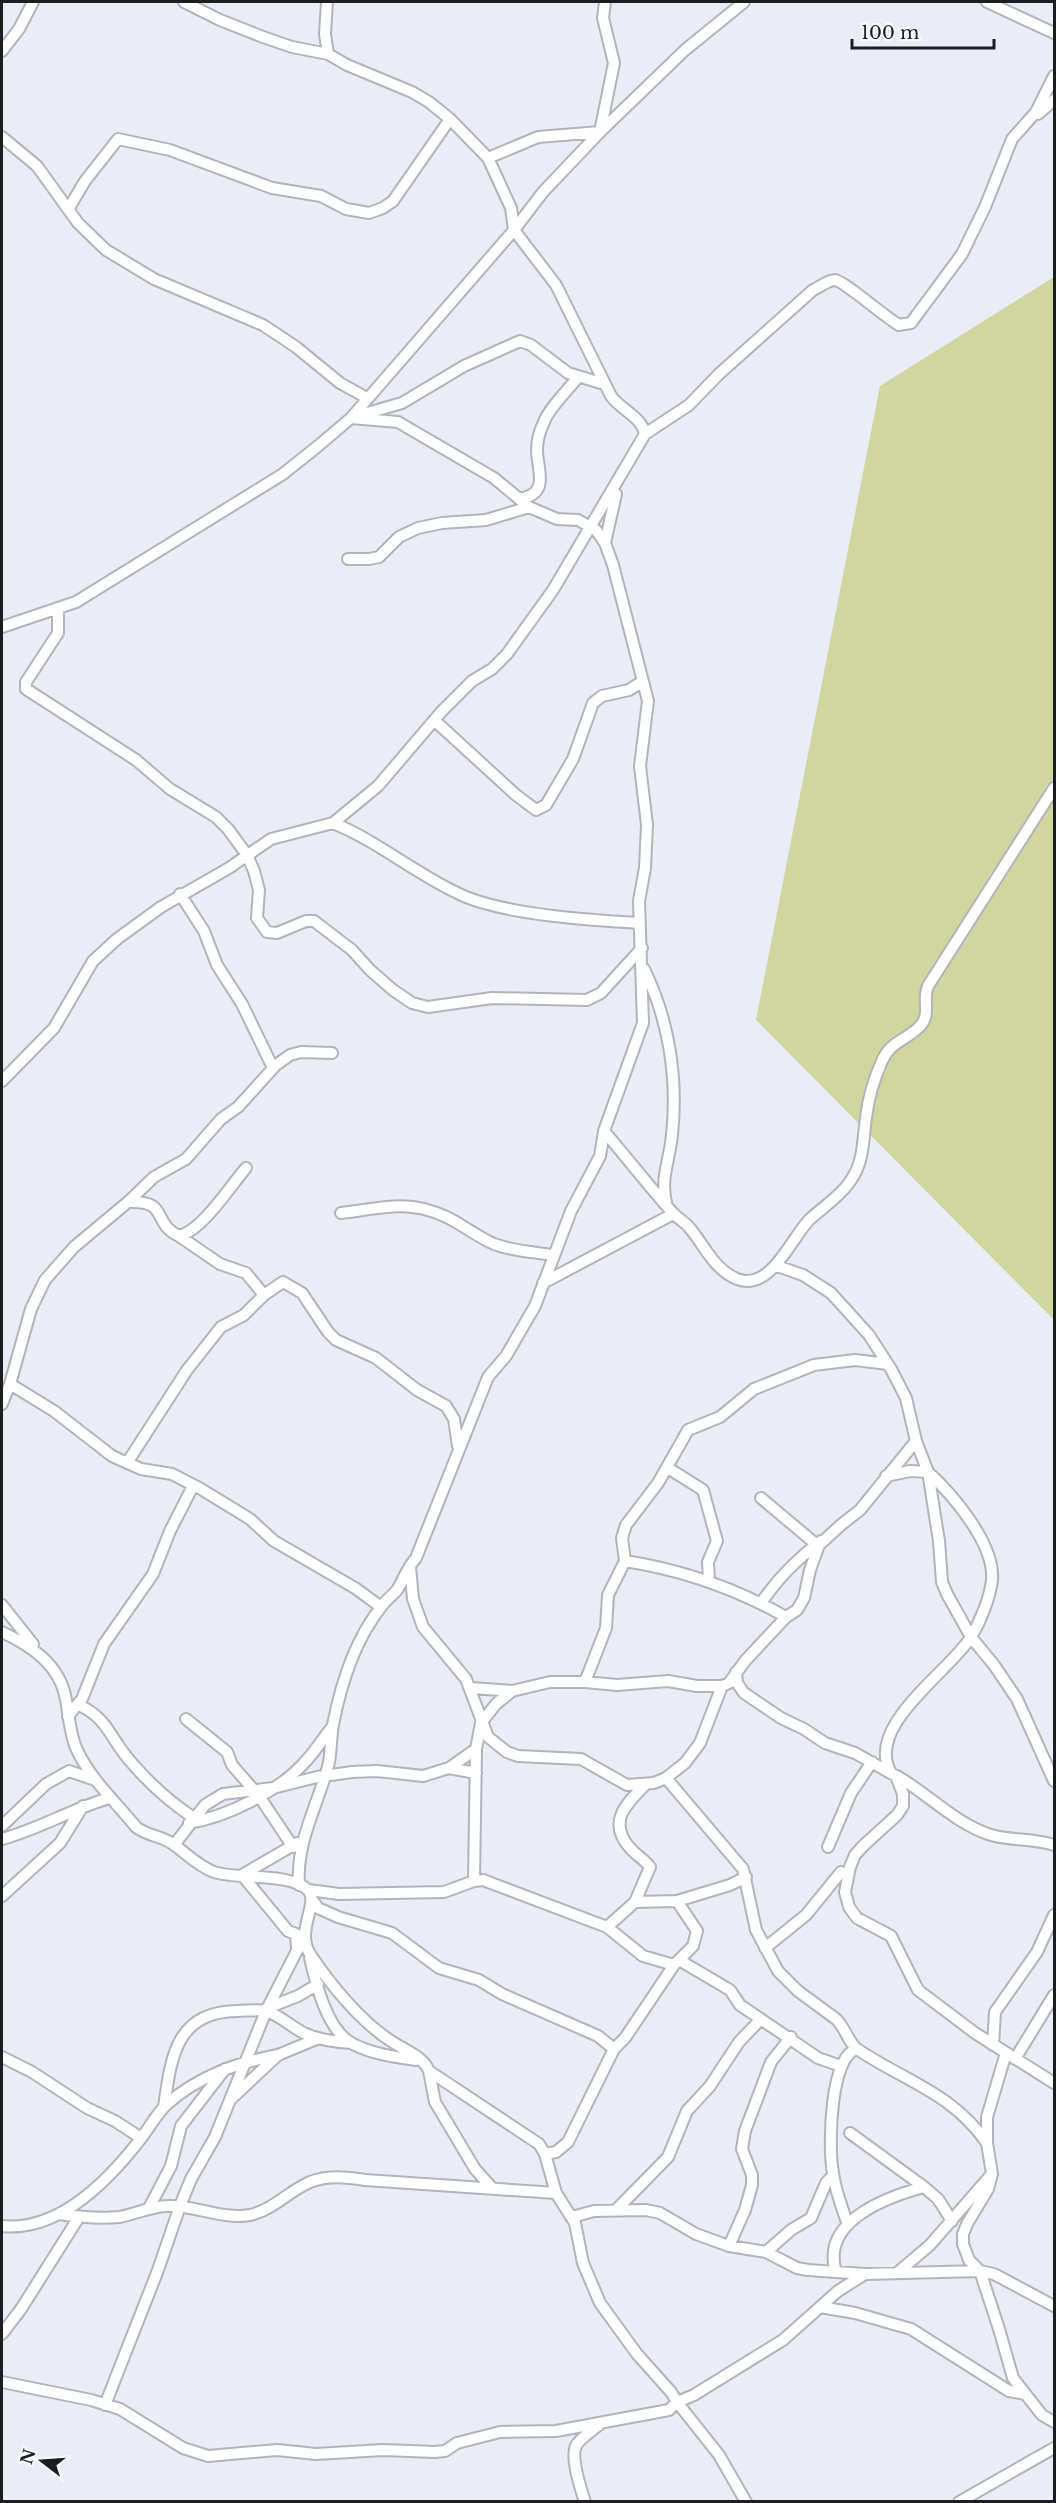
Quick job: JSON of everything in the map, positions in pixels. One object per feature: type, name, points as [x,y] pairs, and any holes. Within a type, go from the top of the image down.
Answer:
[{"type":"street","points":[[2,51],[19,29],[33,2]]},
{"type":"street","points":[[184,2],[263,37],[292,47],[328,54],[347,65],[412,92],[450,119],[488,158],[511,208],[514,230],[556,285],[604,384],[616,403],[639,422],[645,434]]},
{"type":"street","points":[[327,2],[325,34],[328,54]]},
{"type":"street","points":[[600,132],[614,63],[603,18],[605,2]]},
{"type":"street","points":[[2,627],[58,610],[95,591],[283,474],[351,418],[514,230],[543,192],[600,132],[685,50],[744,2]]},
{"type":"street","points":[[987,2],[1054,33]]},
{"type":"street","points":[[2,1082],[54,1028],[93,961],[128,931],[180,894],[220,874],[271,839],[333,824],[392,772],[434,720],[472,681],[492,669],[507,654],[553,590],[645,434],[689,405],[723,371],[813,290],[828,282],[838,280],[874,309],[899,325],[910,323],[962,254],[972,236],[1004,156],[1019,129],[1044,99],[1054,76]]},
{"type":"street","points":[[1019,129],[1054,100]]},
{"type":"street","points":[[69,208],[85,181],[118,139],[170,150],[272,188],[328,198],[354,211],[375,211],[393,201],[450,119]]},
{"type":"street","points":[[488,158],[538,137],[600,132]]},
{"type":"street","points":[[2,137],[37,166],[78,223],[106,250],[154,279],[263,325],[296,347],[340,383],[367,398]]},
{"type":"street","points":[[351,418],[402,403],[464,366],[520,341],[531,345],[560,369],[604,384]]},
{"type":"street","points":[[519,499],[528,498],[536,492],[541,482],[537,443],[546,417],[578,377]]},
{"type":"street","points":[[351,418],[398,422],[494,478],[529,507],[557,519],[578,520],[590,525],[605,543],[623,600],[648,707],[640,766],[647,825],[639,901],[643,1023],[604,1131],[600,1156],[571,1211],[535,1306],[520,1334],[498,1367],[488,1377],[416,1558],[403,1581],[381,1607],[361,1639],[349,1665],[333,1726],[331,1756],[303,1839],[298,1869],[307,1892],[318,1908],[338,1917],[392,1933],[439,1968],[486,1984],[502,1994],[598,2036],[614,2049]]},
{"type":"street","points":[[605,543],[619,480]]},
{"type":"street","points":[[348,558],[379,557],[399,537],[418,528],[486,520],[529,507]]},
{"type":"street","points":[[58,610],[58,633],[26,682],[26,689],[136,760],[170,789],[216,817],[228,829],[247,855],[258,884],[257,918],[264,930],[278,933],[306,921],[314,921],[352,950],[393,990],[419,1005],[436,1007],[460,1001],[510,998],[587,1000],[601,993],[642,948]]},
{"type":"street","points":[[434,720],[516,795],[536,810],[546,806],[573,759],[593,703],[602,696],[629,690],[643,681]]},
{"type":"street","points":[[604,1131],[670,1210],[688,1227],[713,1261],[739,1279],[748,1281],[756,1280],[777,1266],[809,1221],[828,1205],[854,1176],[864,1142],[869,1101],[883,1058],[893,1044],[920,1026],[926,1017],[925,993],[928,986],[1054,788]]},
{"type":"street","points":[[333,824],[357,833],[412,868],[467,897],[534,913],[639,923]]},
{"type":"street","points":[[180,894],[204,931],[217,965],[242,1004],[273,1068]]},
{"type":"street","points":[[642,966],[653,988],[663,1018],[673,1068],[673,1133],[663,1182],[670,1210]]},
{"type":"street","points":[[2,1404],[8,1375],[31,1309],[45,1280],[74,1247],[154,1177],[186,1159],[221,1119],[244,1101],[273,1068],[291,1055],[301,1052],[332,1053]]},
{"type":"street","points":[[180,1236],[199,1224],[246,1168]]},
{"type":"street","points":[[128,1202],[152,1204],[157,1208],[168,1229],[220,1264],[246,1274],[264,1295]]},
{"type":"street","points":[[341,1213],[395,1206],[423,1208],[455,1219],[492,1243],[554,1255]]},
{"type":"street","points":[[543,1283],[670,1210]]},
{"type":"street","points":[[777,1266],[803,1275],[831,1293],[869,1335],[888,1364],[906,1398],[916,1441],[928,1472],[939,1541],[942,1582],[971,1637],[1017,1699],[1054,1781]]},
{"type":"street","points":[[127,1463],[187,1370],[221,1327],[244,1315],[280,1283],[287,1283],[306,1298],[328,1332],[336,1340],[376,1358],[417,1390],[446,1406],[454,1419],[459,1450]]},
{"type":"street","points":[[585,1682],[606,1628],[608,1595],[625,1560],[621,1538],[626,1525],[668,1468],[688,1430],[720,1417],[742,1397],[768,1382],[819,1363],[855,1360],[888,1364]]},
{"type":"street","points":[[8,1375],[104,1451],[141,1469],[172,1474],[237,1510],[274,1541],[355,1588],[381,1607]]},
{"type":"street","points":[[761,1603],[775,1582],[860,1510],[916,1441]]},
{"type":"street","points":[[668,1468],[703,1490],[717,1541],[708,1562],[709,1581]]},
{"type":"street","points":[[886,1476],[910,1471],[928,1472],[947,1489],[979,1536],[991,1567],[992,1580],[971,1637],[921,1691],[899,1720],[884,1752],[903,1794],[903,1806],[897,1815],[855,1855],[845,1892],[849,1907],[857,1917],[891,1936],[918,1990],[956,2020],[1054,2083]]},
{"type":"street","points":[[68,1716],[79,1705],[104,1644],[153,1574],[170,1531],[193,1486]]},
{"type":"street","points":[[761,1498],[821,1542]]},
{"type":"street","points":[[471,1688],[512,1691],[550,1682],[618,1685],[668,1681],[697,1686],[722,1686],[729,1683],[736,1672],[786,1617],[797,1610],[804,1598],[810,1570],[821,1542]]},
{"type":"street","points":[[625,1560],[709,1581],[761,1603],[786,1617]]},
{"type":"street","points":[[410,1565],[413,1599],[420,1622],[471,1688],[481,1723],[488,1737],[496,1745],[518,1756],[581,1759],[627,1785],[645,1785],[666,1778],[685,1763],[700,1743],[722,1686]]},
{"type":"street","points":[[2,1605],[59,1682],[65,1696],[75,1747],[75,1759],[69,1771],[46,1784],[2,1826]]},
{"type":"street","points":[[2,1632],[38,1652]]},
{"type":"street","points":[[736,1672],[737,1683],[744,1693],[781,1718],[825,1743],[872,1762],[919,1789],[962,1821],[990,1835],[1036,1840],[1054,1845]]},
{"type":"street","points":[[474,1881],[476,1749],[481,1723],[496,1704],[512,1691]]},
{"type":"street","points":[[79,1705],[97,1715],[132,1764],[191,1820]]},
{"type":"street","points":[[186,1719],[227,1752],[232,1765],[257,1793],[292,1847]]},
{"type":"street","points":[[273,1788],[304,1764],[333,1726]]},
{"type":"street","points":[[75,1747],[109,1798],[142,1832],[174,1845],[190,1859],[214,1872],[261,1877],[307,1892],[339,1894],[444,1892],[483,1880],[607,1927],[643,1956],[677,1963],[730,1990],[740,2005],[791,2037],[818,2058],[841,2066]]},
{"type":"street","points":[[191,1820],[211,1818],[257,1793],[325,1776],[377,1771],[423,1776],[449,1768],[476,1749]]},
{"type":"street","points":[[828,1847],[851,1793],[872,1762]]},
{"type":"street","points":[[449,1768],[476,1773]]},
{"type":"street","points":[[69,1771],[95,1780]]},
{"type":"street","points":[[666,1778],[743,1869],[754,1924],[783,1978],[836,2019],[857,2049],[957,2109],[971,2122],[987,2143]]},
{"type":"street","points":[[607,1927],[635,1902],[650,1867],[627,1845],[619,1831],[623,1810],[645,1785]]},
{"type":"street","points":[[174,1845],[191,1820],[205,1805],[223,1794],[257,1793]]},
{"type":"street","points":[[2,1839],[60,1818],[82,1806],[109,1798]]},
{"type":"street","points":[[2,1896],[60,1843],[82,1806]]},
{"type":"street","points":[[242,1875],[303,1839]]},
{"type":"street","points":[[765,1948],[806,1915],[841,1872]]},
{"type":"street","points":[[242,1875],[288,1931],[296,1934],[297,1948]]},
{"type":"street","points":[[635,1902],[677,1901],[730,1885],[746,1877]]},
{"type":"street","points":[[307,1892],[304,1937],[329,2017],[351,2043]]},
{"type":"street","points":[[545,2154],[556,2152],[568,2142],[614,2049],[625,2038],[677,1963],[693,1946],[697,1931],[677,1901]]},
{"type":"street","points":[[993,2045],[995,2012],[1037,1952],[1054,1915]]},
{"type":"street","points":[[105,2405],[158,2270],[180,2206],[196,2170],[215,2137],[267,2009],[304,1937]]},
{"type":"street","points":[[309,1952],[334,1986],[378,2031],[539,2144],[545,2154],[556,2193],[572,2217],[583,2263],[600,2303],[637,2354],[671,2392],[676,2403],[719,2455],[746,2502]]},
{"type":"street","points":[[164,2107],[172,2055],[182,2037],[196,2022],[209,2014],[223,2011],[267,2009],[298,1996],[318,1984]]},
{"type":"street","points":[[1054,1995],[1011,2056],[990,2104],[987,2143],[992,2174],[985,2198],[963,2234],[964,2250],[980,2271],[1012,2378],[1042,2415],[1054,2422]]},
{"type":"street","points":[[267,2009],[305,2034],[351,2043],[427,2066]]},
{"type":"street","points":[[617,2209],[669,2157],[687,2111],[710,2086],[739,2042],[761,2019]]},
{"type":"street","points":[[729,2246],[745,2210],[752,2185],[752,2175],[742,2150],[745,2131],[771,2062],[791,2037]]},
{"type":"street","points":[[2,2226],[18,2228],[28,2226],[59,2214],[99,2183],[141,2138],[164,2107],[197,2081],[245,2061],[278,2055],[319,2038]]},
{"type":"street","points":[[848,2225],[833,2175],[831,2127],[841,2066],[848,2052],[857,2049]]},
{"type":"street","points":[[229,2102],[278,2055]]},
{"type":"street","points":[[2,2057],[32,2072],[87,2108],[115,2121],[141,2138]]},
{"type":"street","points":[[427,2066],[435,2102],[475,2169],[493,2189]]},
{"type":"street","points":[[150,2208],[171,2166],[181,2126],[225,2069]]},
{"type":"street","points":[[850,2133],[938,2199],[952,2221]]},
{"type":"street","points":[[897,2273],[930,2245],[992,2174]]},
{"type":"street","points":[[766,2252],[791,2230],[811,2218],[826,2183],[833,2175]]},
{"type":"street","points":[[59,2214],[79,2217],[118,2217],[150,2208],[180,2206],[218,2214],[247,2216],[277,2203],[310,2182],[344,2176],[365,2180],[556,2193]]},
{"type":"street","points":[[836,2272],[835,2248],[839,2235],[857,2216],[895,2197],[924,2187]]},
{"type":"street","points":[[572,2217],[594,2211],[617,2209],[660,2213],[696,2234],[729,2246],[766,2252],[797,2268],[865,2274],[980,2271],[994,2274],[1054,2306]]},
{"type":"street","points":[[2,2334],[27,2300],[79,2217]]},
{"type":"street","points":[[2,2382],[91,2400],[120,2409],[183,2448],[208,2456],[277,2450],[316,2454],[383,2450],[445,2451],[458,2443],[500,2432],[556,2431],[669,2410],[676,2403],[694,2395],[783,2340],[838,2291],[865,2274]]},
{"type":"street","points":[[820,2307],[855,2313],[911,2329],[1008,2391],[1025,2394]]},
{"type":"street","points":[[585,2502],[577,2478],[575,2450],[579,2441],[601,2424]]},
{"type":"street","points":[[959,2502],[1054,2448]]},
{"type":"green space","points":[[1054,277],[1054,1320],[756,1020],[880,386]]}]
